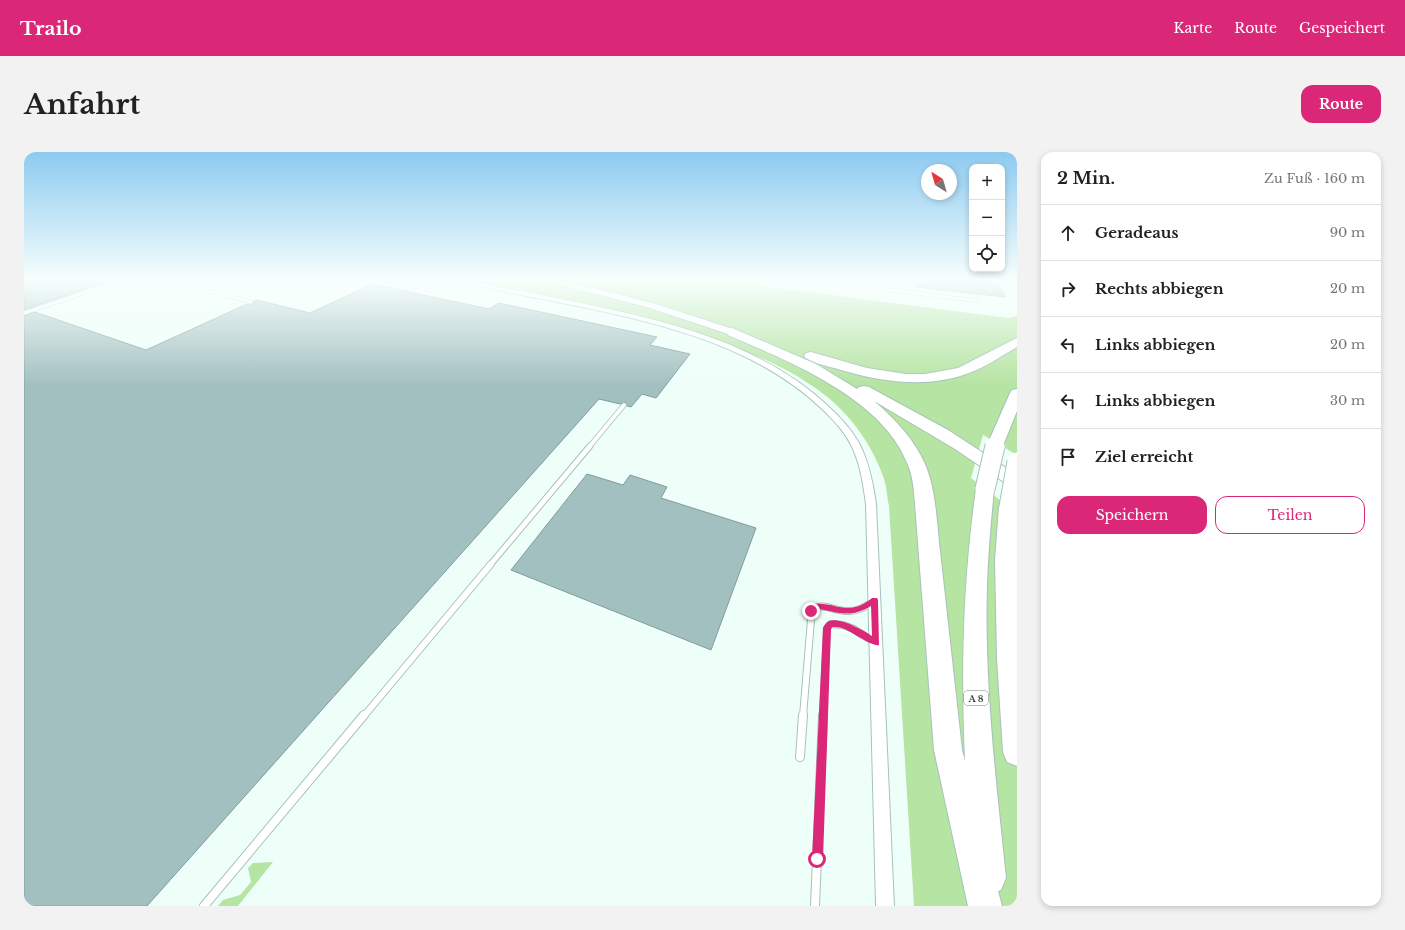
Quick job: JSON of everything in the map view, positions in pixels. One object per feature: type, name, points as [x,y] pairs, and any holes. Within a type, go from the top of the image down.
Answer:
[{"type":"highway","points":[[735,331],[854,371],[898,378],[944,376],[964,371],[1017,342]]},
{"type":"highway","points":[[735,331],[790,351],[868,388],[936,425],[1017,476]]},
{"type":"highway","points":[[735,331],[863,390],[930,426],[988,462],[1017,483]]},
{"type":"highway","points":[[735,331],[803,364],[851,391],[890,425],[905,445],[916,464],[922,485],[926,517],[948,750],[985,906]]},
{"type":"highway","name":"A 8","points":[[991,906],[977,734],[974,644],[977,560],[985,489],[996,443],[1017,393]]},
{"type":"highway","points":[[1017,462],[1009,507],[1006,560],[1009,651],[1017,752]]},
{"type":"main road","points":[[679,314],[735,331]]},
{"type":"street","points":[[620,314],[661,324],[746,355],[769,366],[798,384],[829,410],[843,426],[856,445],[866,473],[871,504],[885,906]]},
{"type":"lane","points":[[204,906],[624,405]]},
{"type":"lane","points":[[800,757],[812,608],[819,606],[854,611],[874,600]]},
{"type":"lane","points":[[816,906],[827,628],[831,624],[843,625],[862,633],[876,643]]},
{"type":"green space","points":[[630,314],[979,314],[1008,318],[1017,316],[1017,455],[983,435],[971,478],[1017,513],[1017,906],[914,906],[889,506],[885,482],[880,468],[863,436],[840,408],[807,382],[754,355],[705,336]]},
{"type":"green space","points":[[273,862],[238,906],[218,906],[223,900],[240,895],[251,882],[248,868],[253,863]]},
{"type":"building","points":[[29,314],[41,314],[146,350],[225,314],[551,314],[657,337],[650,345],[690,354],[656,398],[642,394],[631,407],[627,406],[625,402],[620,404],[599,399],[147,906],[24,906],[24,316]]},
{"type":"building","points":[[587,474],[623,485],[630,475],[667,487],[661,498],[756,528],[711,650],[511,570]]},
{"type":"route","points":[[811,611],[812,608],[819,606],[854,611],[874,600],[876,643],[862,633],[843,625],[831,624],[827,628],[817,859]]}]
